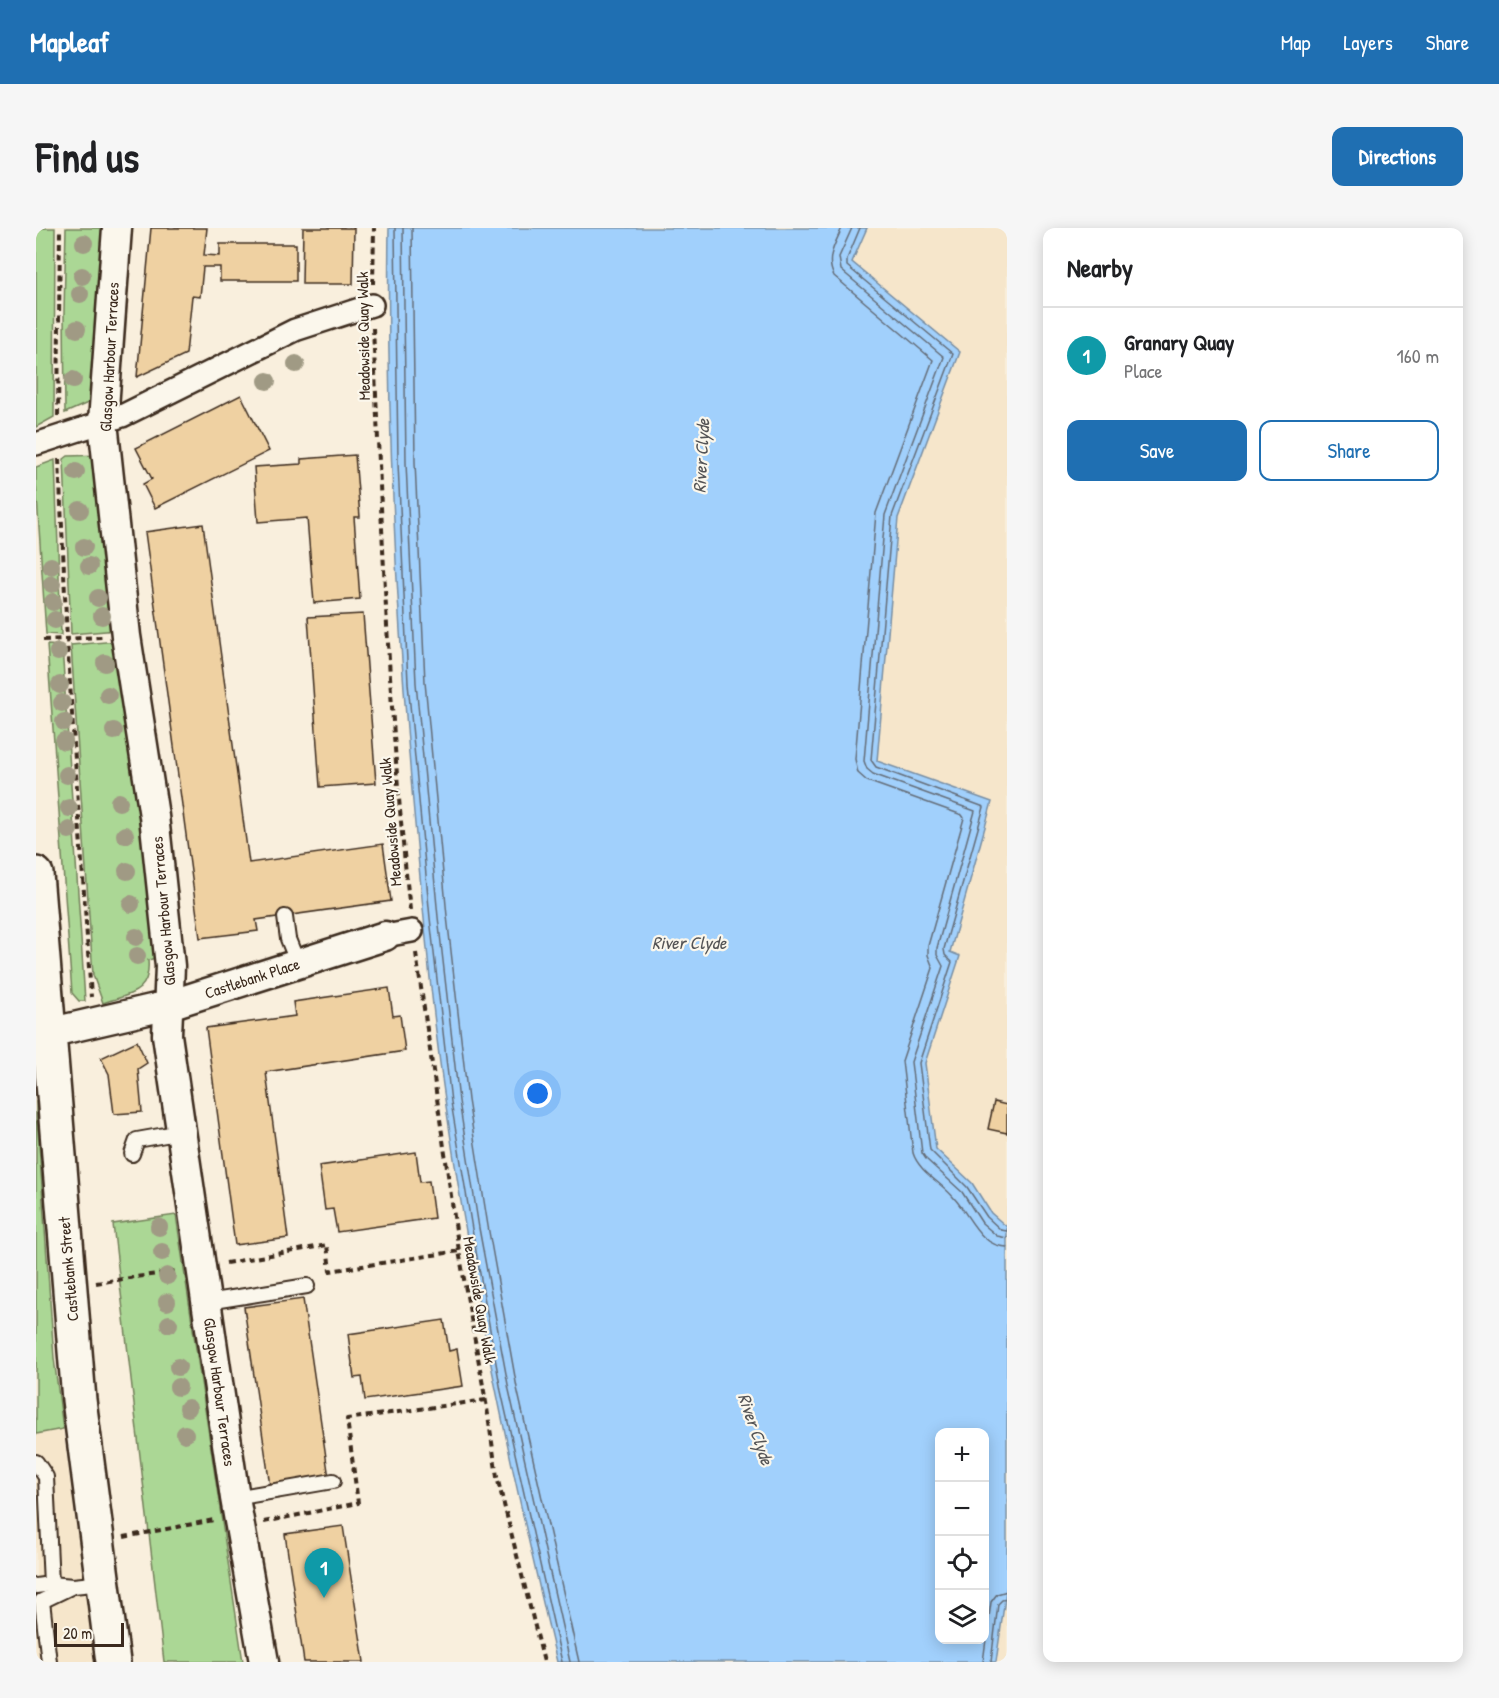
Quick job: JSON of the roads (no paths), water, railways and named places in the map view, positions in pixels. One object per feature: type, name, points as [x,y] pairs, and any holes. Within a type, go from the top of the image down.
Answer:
[{"type":"street","name":"Glasgow Harbour Terraces","points":[[117,228],[103,422],[126,636],[154,816],[170,966],[167,1035],[238,1514],[264,1662]]},
{"type":"street","points":[[36,444],[122,416],[296,330],[372,305]]},
{"type":"street","name":"Castlebank Street","points":[[36,874],[79,1400],[88,1585],[113,1662]]},
{"type":"street","points":[[385,936],[412,931]]},
{"type":"street","name":"Castlebank Place","points":[[48,1033],[169,1005],[385,936]]},
{"type":"lane","points":[[285,916],[288,939],[298,964]]},
{"type":"lane","points":[[132,1154],[137,1140],[182,1132]]},
{"type":"lane","points":[[207,1302],[307,1286]]},
{"type":"lane","points":[[36,1462],[46,1477],[51,1584]]},
{"type":"lane","points":[[238,1514],[333,1481]]},
{"type":"lane","points":[[36,1586],[88,1585]]},
{"type":"lane","points":[[49,1662],[42,1601],[88,1585]]},
{"type":"water","name":"River Clyde","points":[[389,228],[867,228],[852,262],[960,352],[898,518],[877,761],[992,802],[950,952],[960,956],[925,1063],[936,1149],[972,1183],[991,1213],[1007,1227],[1007,1584],[996,1662],[557,1662],[481,1316],[446,1106],[429,965],[403,675],[394,526],[389,377]]},
{"type":"place","name":"Granary Quay","points":[[324,1598]]}]
